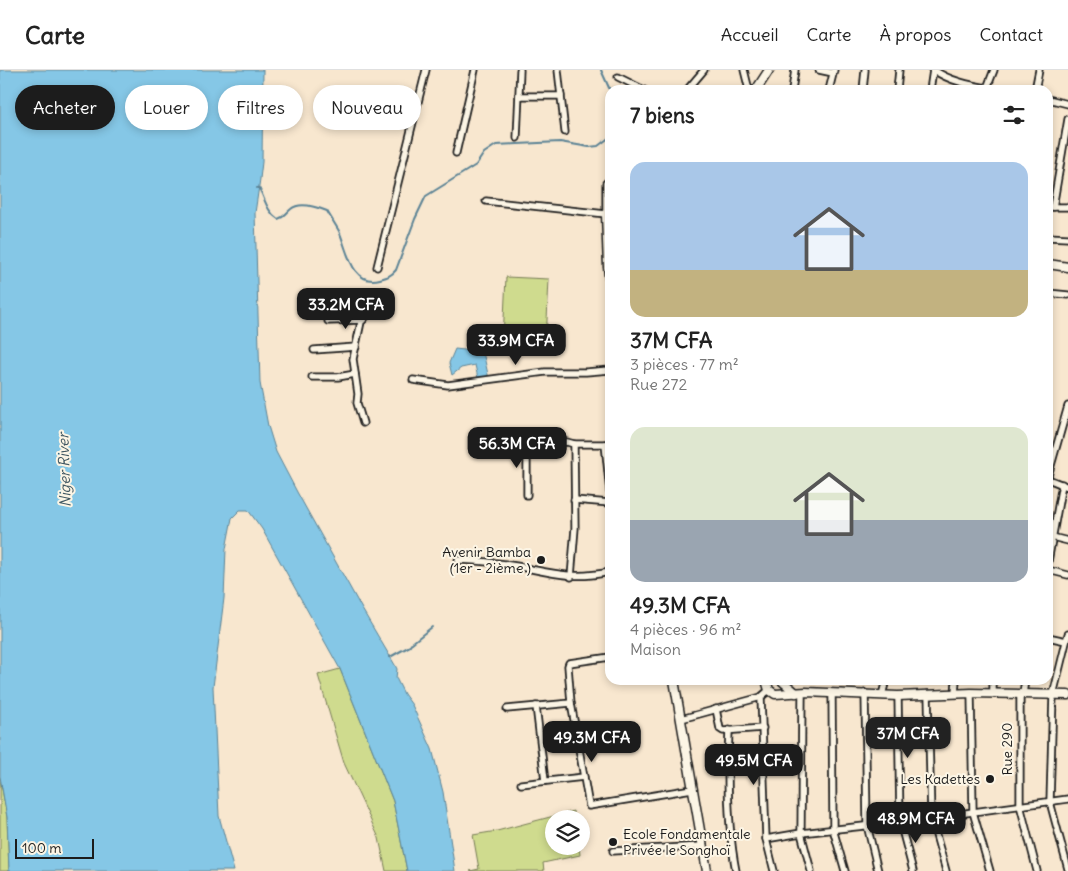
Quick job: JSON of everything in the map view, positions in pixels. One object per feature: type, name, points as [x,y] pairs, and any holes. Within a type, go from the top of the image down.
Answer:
[{"type":"main road","points":[[759,85],[769,70]]},
{"type":"main road","points":[[1053,265],[1068,267]]},
{"type":"main road","points":[[675,685],[707,871]]},
{"type":"main road","points":[[768,685],[769,690],[775,694],[898,696],[993,693],[1068,695]]},
{"type":"main road","points":[[788,685],[799,693]]},
{"type":"street","points":[[377,267],[426,70]]},
{"type":"street","points":[[456,153],[475,70]]},
{"type":"street","points":[[517,138],[520,70]]},
{"type":"street","points":[[558,70],[565,132]]},
{"type":"street","points":[[691,85],[704,70]]},
{"type":"street","points":[[744,70],[748,85]]},
{"type":"street","points":[[793,85],[795,70]]},
{"type":"street","points":[[819,70],[833,72],[831,85]]},
{"type":"street","points":[[863,85],[865,70]]},
{"type":"street","points":[[898,85],[899,70]]},
{"type":"street","points":[[931,85],[934,70],[966,85]]},
{"type":"street","points":[[948,78],[950,70]]},
{"type":"street","points":[[991,85],[994,70]]},
{"type":"street","points":[[1036,85],[1039,70]]},
{"type":"street","points":[[618,77],[634,85]]},
{"type":"street","points":[[519,96],[561,96]]},
{"type":"street","points":[[1053,100],[1068,104]]},
{"type":"street","points":[[1053,192],[1068,119]]},
{"type":"street","points":[[486,201],[605,214]]},
{"type":"street","points":[[1053,207],[1068,206]]},
{"type":"street","points":[[1053,237],[1068,238]]},
{"type":"street","points":[[1053,294],[1068,295]]},
{"type":"street","points":[[363,423],[357,403],[358,394],[353,364],[356,347],[363,320],[372,310],[386,306]]},
{"type":"street","points":[[328,321],[363,320]]},
{"type":"street","points":[[314,350],[356,347]]},
{"type":"street","points":[[413,380],[448,386],[545,372],[605,370]]},
{"type":"street","points":[[312,377],[355,374]]},
{"type":"street","points":[[1053,461],[1066,421],[1068,406]]},
{"type":"street","points":[[488,443],[567,442],[574,444],[605,444]]},
{"type":"street","points":[[527,444],[527,495]]},
{"type":"street","points":[[571,577],[575,528],[574,444]]},
{"type":"street","points":[[1053,479],[1065,485],[1053,527]]},
{"type":"street","points":[[574,500],[605,503]]},
{"type":"street","points":[[1053,538],[1068,541]]},
{"type":"street","points":[[458,560],[515,565],[571,577],[605,573]]},
{"type":"street","points":[[1053,571],[1068,575]]},
{"type":"street","points":[[1068,634],[1053,695],[1050,802],[1068,868]]},
{"type":"street","points":[[1053,638],[1066,641]]},
{"type":"street","points":[[605,658],[569,663],[568,669],[571,702],[589,806],[692,789]]},
{"type":"street","points":[[882,695],[885,685]]},
{"type":"street","points":[[956,685],[956,694]]},
{"type":"street","points":[[993,685],[993,693]]},
{"type":"street","name":"Rue 290","points":[[1024,685],[1021,694],[1020,805],[1037,871]]},
{"type":"street","points":[[681,719],[761,697],[769,690]]},
{"type":"street","points":[[799,693],[801,833],[812,871]]},
{"type":"street","points":[[971,693],[973,812],[990,871]]},
{"type":"street","points":[[832,694],[833,829],[845,871]]},
{"type":"street","points":[[865,694],[867,825],[878,871]]},
{"type":"street","points":[[928,694],[931,817],[946,871]]},
{"type":"street","points":[[898,696],[900,822],[913,871]]},
{"type":"street","points":[[761,697],[766,839],[774,871]]},
{"type":"street","points":[[507,710],[571,702]]},
{"type":"street","points":[[536,706],[545,781]]},
{"type":"street","points":[[716,708],[720,729],[763,728]]},
{"type":"street","points":[[729,730],[728,774],[731,843],[736,871]]},
{"type":"street","points":[[521,784],[584,777]]},
{"type":"street","points":[[766,839],[1068,799]]},
{"type":"street","points":[[613,851],[703,846]]},
{"type":"green space","points":[[506,277],[549,279],[546,341],[503,339]]},
{"type":"green space","points":[[340,669],[393,801],[407,871],[386,871],[379,838],[344,763],[318,675]]},
{"type":"green space","points":[[0,777],[7,817],[9,871],[0,871]]},
{"type":"green space","points":[[545,818],[545,855],[580,855],[543,863],[544,871],[470,871],[479,869],[473,835],[497,831]]},
{"type":"water","name":"Niger River","points":[[0,70],[263,70],[263,85],[218,85],[218,130],[262,130],[262,162],[255,213],[260,383],[268,426],[276,452],[297,492],[395,665],[397,669],[396,678],[412,705],[432,749],[443,792],[455,871],[407,871],[393,801],[340,669],[262,529],[248,510],[240,510],[232,518],[226,549],[224,598],[213,687],[219,816],[234,871],[9,871],[7,817],[0,777]]},
{"type":"water","points":[[455,349],[483,352],[489,379],[478,378],[475,365],[461,368],[452,375],[449,363]]},
{"type":"waterway","points":[[601,70],[608,85]]},
{"type":"waterway","points":[[257,188],[259,188],[271,213],[278,219],[299,205],[309,205],[327,211],[339,231],[356,272],[370,280],[380,279],[389,276],[396,270],[415,219],[426,196],[476,165],[484,153],[496,145],[560,142],[589,147],[598,146],[605,141]]},
{"type":"waterway","points":[[390,657],[410,646],[432,627]]},
{"type":"place","name":"Avenir Bamba (1er - 2ième )","points":[[541,560]]},
{"type":"place","name":"Les Kadettes","points":[[990,779]]},
{"type":"place","name":"Ecole Fondamentale Privée le Songhoï","points":[[613,842]]}]
